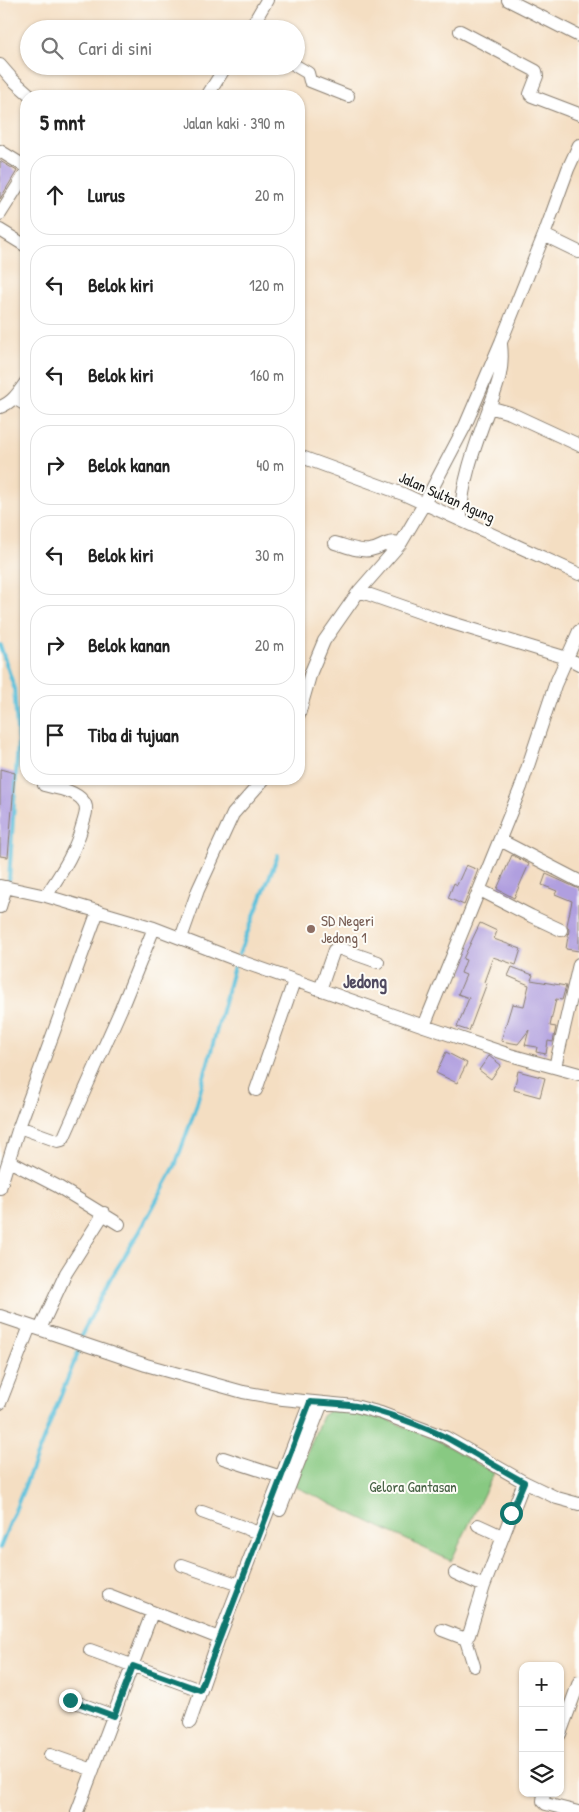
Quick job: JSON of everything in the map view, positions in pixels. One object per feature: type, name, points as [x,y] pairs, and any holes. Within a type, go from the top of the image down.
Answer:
[{"type":"street","points":[[255,20],[267,0]]},
{"type":"street","points":[[508,0],[579,36]]},
{"type":"street","points":[[460,31],[536,71],[537,76],[530,94],[532,96],[579,114]]},
{"type":"street","points":[[0,65],[24,90]]},
{"type":"street","points":[[305,71],[308,73],[310,81],[348,96]]},
{"type":"street","points":[[211,90],[220,75]]},
{"type":"street","points":[[305,693],[311,672],[324,641],[359,591],[401,542],[424,504],[465,426],[544,235],[574,172],[579,145]]},
{"type":"street","points":[[0,151],[20,163]]},
{"type":"street","points":[[0,214],[20,182]]},
{"type":"street","points":[[0,230],[20,242]]},
{"type":"street","points":[[544,235],[579,252]]},
{"type":"street","points":[[461,520],[472,458],[500,377],[503,362],[501,342]]},
{"type":"street","points":[[0,407],[6,405],[20,390]]},
{"type":"street","points":[[14,398],[20,402]]},
{"type":"street","points":[[490,407],[510,413],[579,444]]},
{"type":"street","name":"Jalan Sultan Agung","points":[[305,458],[403,494],[579,574]]},
{"type":"street","points":[[335,543],[360,550],[371,550],[389,542],[401,542]]},
{"type":"street","points":[[359,591],[439,619],[567,658],[579,664]]},
{"type":"street","points":[[424,1026],[525,778],[547,707],[579,631]]},
{"type":"street","points":[[44,785],[77,796],[84,801],[87,809],[80,838],[73,854],[46,896]]},
{"type":"street","points":[[180,938],[198,890],[233,814],[259,785]]},
{"type":"street","points":[[500,840],[579,881]]},
{"type":"street","points":[[0,907],[3,886],[46,896],[154,928],[294,981],[424,1026],[510,1055],[579,1074]]},
{"type":"street","points":[[480,890],[561,930]]},
{"type":"street","points":[[0,1188],[5,1164],[98,911]]},
{"type":"street","points":[[19,1127],[58,1141],[62,1140],[121,1009],[154,928]]},
{"type":"street","points":[[320,990],[334,950],[338,948],[378,962]]},
{"type":"street","points":[[555,1067],[579,964]]},
{"type":"street","points":[[256,1090],[294,981]]},
{"type":"street","points":[[5,1164],[57,1186],[104,1213],[118,1224]]},
{"type":"street","points":[[0,1403],[35,1327],[104,1213]]},
{"type":"street","points":[[0,1316],[196,1380],[243,1392],[355,1406],[381,1412],[445,1437],[524,1482],[557,1498],[579,1504]]},
{"type":"street","points":[[190,1722],[219,1638],[281,1476],[316,1402]]},
{"type":"street","points":[[280,1510],[316,1402]]},
{"type":"street","points":[[223,1458],[281,1476]]},
{"type":"street","points":[[442,1630],[464,1637],[471,1632],[484,1586],[524,1482]]},
{"type":"street","points":[[202,1512],[259,1533]]},
{"type":"street","points":[[478,1525],[502,1536]]},
{"type":"street","points":[[182,1565],[239,1585]]},
{"type":"street","points":[[455,1573],[484,1586]]},
{"type":"street","points":[[109,1595],[219,1638]]},
{"type":"street","points":[[77,1812],[152,1613]]},
{"type":"street","points":[[464,1637],[474,1666]]},
{"type":"street","points":[[90,1650],[200,1690]]},
{"type":"street","points":[[564,1723],[579,1682]]},
{"type":"street","points":[[70,1700],[114,1716]]},
{"type":"street","points":[[50,1755],[93,1770]]},
{"type":"street","points":[[544,1797],[543,1801],[546,1804],[578,1812]]},
{"type":"green space","name":"Gelora Gantasan","points":[[330,1410],[386,1419],[437,1440],[494,1473],[451,1561],[294,1486],[322,1416]]},
{"type":"building","points":[[0,161],[17,171],[0,199]]},
{"type":"building","points":[[0,769],[15,773],[8,857],[0,856]]},
{"type":"building","points":[[512,855],[529,864],[514,898],[497,889]]},
{"type":"building","points":[[466,865],[478,870],[464,905],[448,898],[454,883],[457,885]]},
{"type":"building","points":[[546,874],[579,889],[579,951],[566,949],[569,930],[567,925],[572,901],[555,894],[557,891],[542,885]]},
{"type":"building","points":[[480,923],[497,931],[494,939],[521,949],[516,965],[493,957],[484,982],[487,983],[469,1031],[457,1027],[469,998],[458,994],[466,975],[461,973],[466,960],[463,959]]},
{"type":"building","points":[[512,967],[533,975],[531,980],[566,986],[562,1000],[556,999],[550,1026],[556,1027],[553,1042],[548,1041],[546,1054],[536,1052],[537,1047],[525,1045],[529,1030],[518,1044],[501,1041],[512,1004],[524,1006],[529,985],[508,976]]},
{"type":"building","points":[[446,1052],[467,1063],[457,1083],[436,1073]]},
{"type":"building","points":[[489,1056],[501,1065],[491,1079],[479,1070]]},
{"type":"building","points":[[518,1071],[545,1078],[540,1097],[514,1090]]},
{"type":"waterway","points":[[0,645],[14,687],[18,743],[9,880]]},
{"type":"waterway","points":[[239,954],[278,855]]},
{"type":"waterway","points":[[81,1336],[111,1278],[140,1231],[175,1166],[196,1107],[234,966]]},
{"type":"waterway","points":[[0,1548],[79,1350]]},
{"type":"place","name":"SD Negeri Jedong 1","points":[[311,929]]},
{"type":"district","name":"Jedong","points":[[365,981]]},
{"type":"route","points":[[70,1700],[114,1716],[133,1666],[200,1690],[310,1402],[355,1406],[381,1412],[445,1437],[524,1482],[511,1513]]}]
